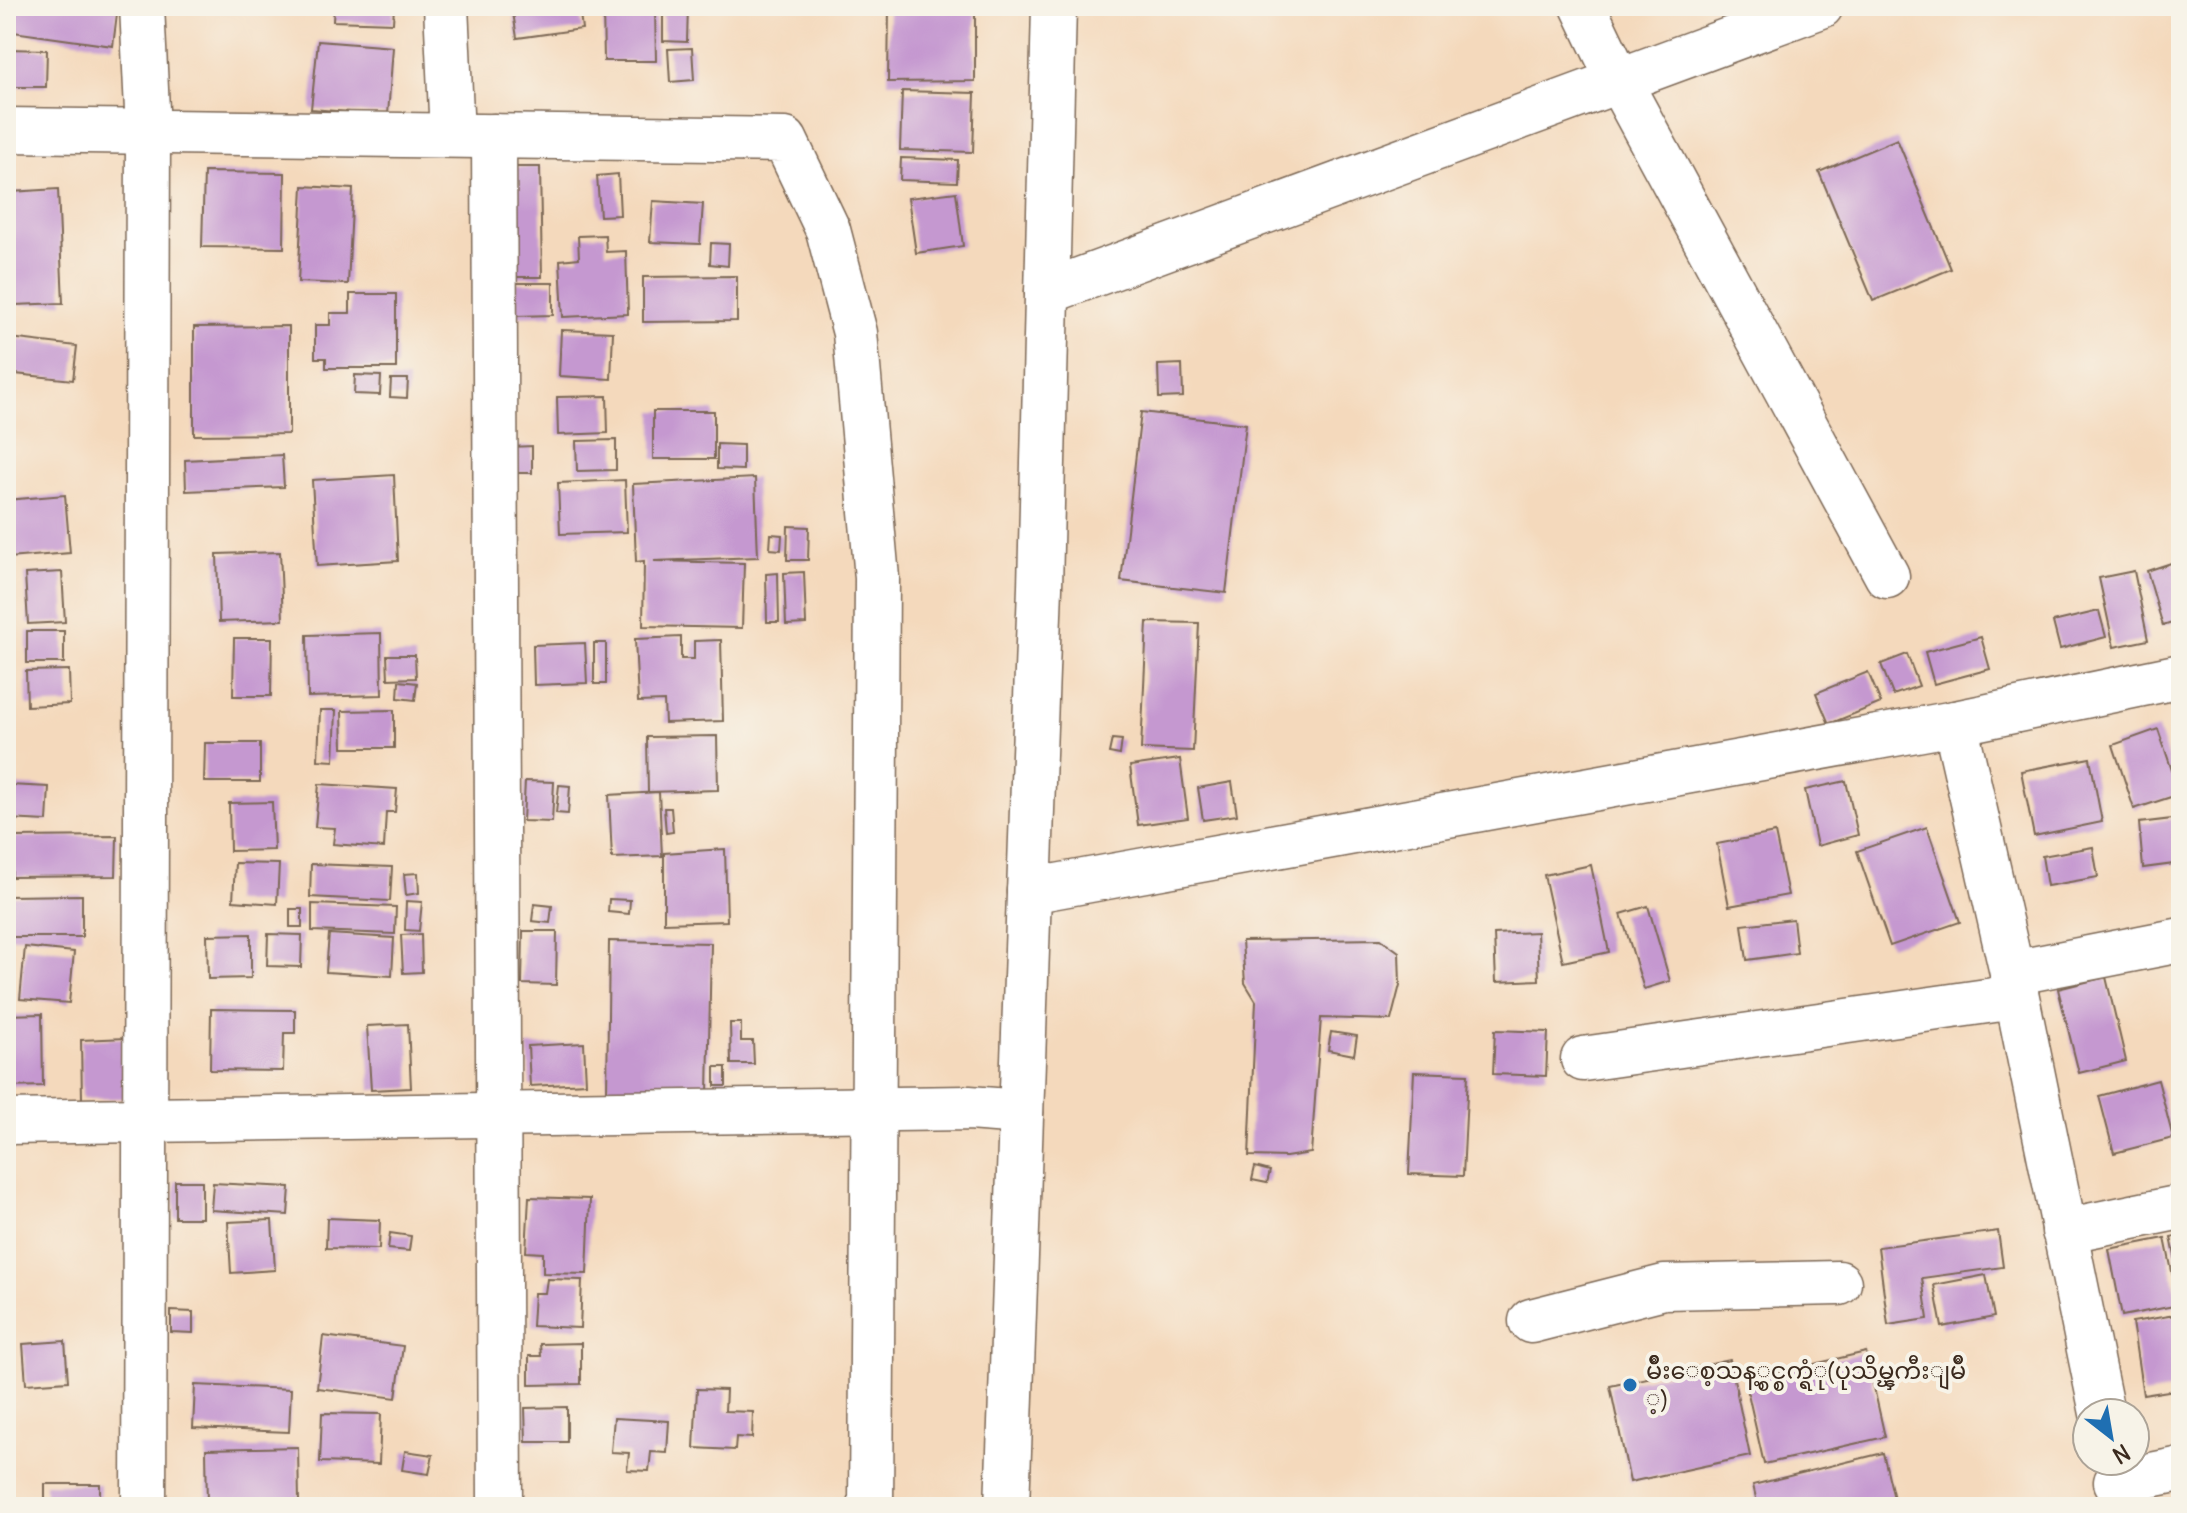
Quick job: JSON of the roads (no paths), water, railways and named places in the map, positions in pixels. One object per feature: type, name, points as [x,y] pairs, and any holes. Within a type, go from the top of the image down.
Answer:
[{"type":"street","points":[[142,6],[148,131],[144,1507]]},
{"type":"street","points":[[446,6],[473,135],[499,1115],[500,1507]]},
{"type":"street","points":[[1007,1507],[1040,587],[1054,6]]},
{"type":"street","points":[[1583,6],[1619,81],[1887,576]]},
{"type":"street","points":[[1047,292],[1821,6]]},
{"type":"street","points":[[6,130],[785,140],[828,230],[855,333],[877,578],[884,1109],[871,1507]]},
{"type":"street","points":[[1029,891],[1955,723],[2181,676]]},
{"type":"street","points":[[1955,723],[2099,1397]]},
{"type":"street","points":[[1583,1059],[2013,985],[2181,940]]},
{"type":"street","points":[[6,1122],[969,1108],[1021,1112]]},
{"type":"street","points":[[2064,1231],[2181,1207]]},
{"type":"street","points":[[1531,1321],[1664,1287],[1839,1283]]},
{"type":"street","points":[[2117,1483],[2181,1469]]},
{"type":"place","name":"မ်ိဳးေစ့သန့္စင္စက္ရံု(ပုသိမ္ၾကီးျမိဳ ့)","points":[[1630,1385]]}]
